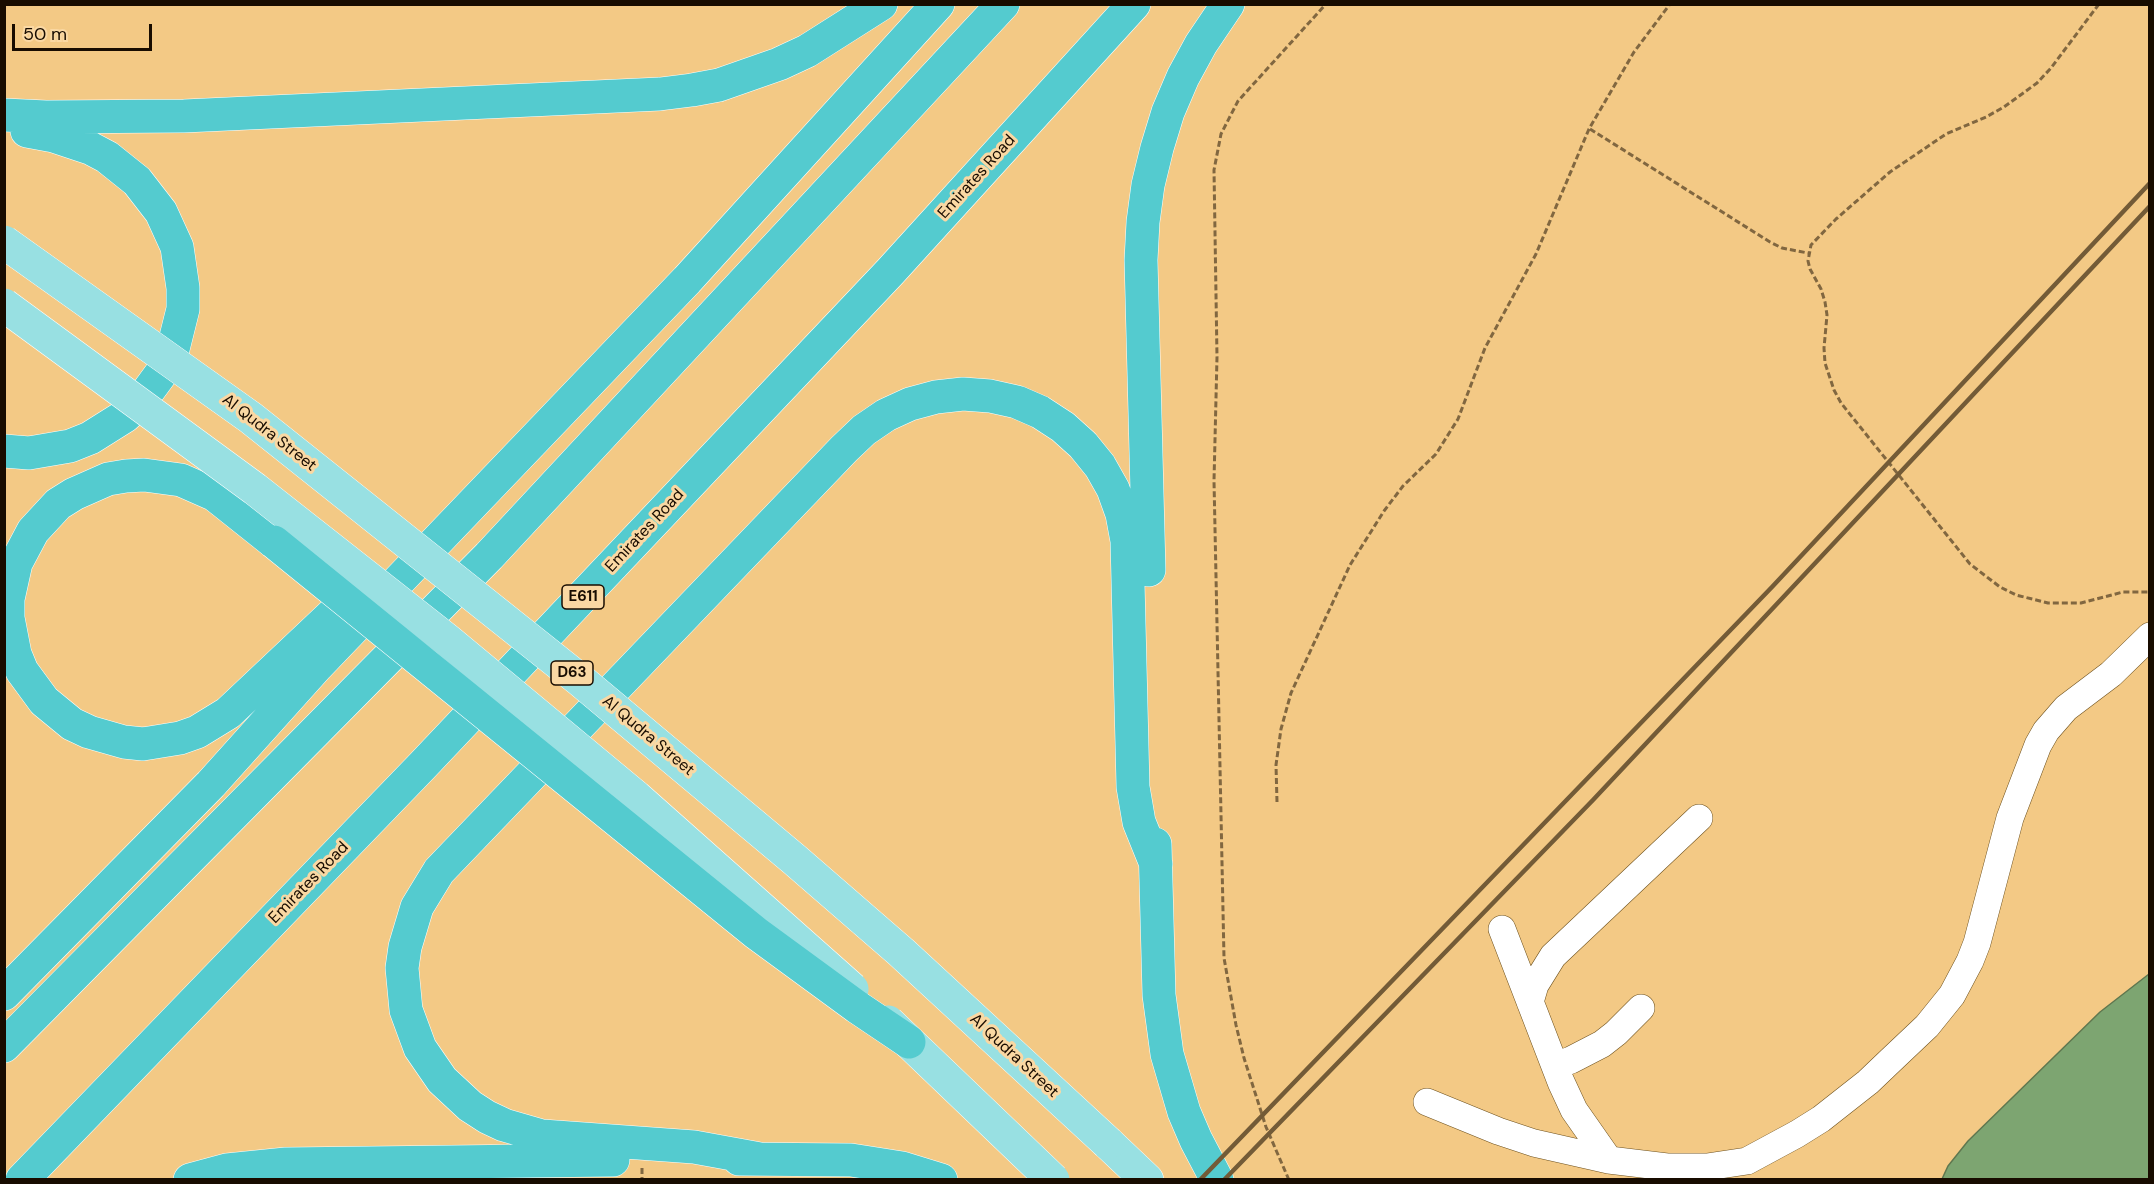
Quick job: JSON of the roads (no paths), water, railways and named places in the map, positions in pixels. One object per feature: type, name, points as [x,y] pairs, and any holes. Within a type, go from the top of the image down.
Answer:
[{"type":"highway","points":[[4,115],[184,116],[660,94],[719,85],[779,64],[817,45],[881,4]]},
{"type":"highway","points":[[4,994],[211,784],[317,666],[687,280],[938,4]]},
{"type":"highway","points":[[4,1046],[489,556],[1003,4]]},
{"type":"highway","name":"Emirates Road","points":[[22,1179],[472,713],[890,272],[1134,4]]},
{"type":"highway","points":[[1217,1179],[1184,1112],[1167,1054],[1159,995],[1141,260],[1148,185],[1156,148],[1168,112],[1201,44],[1228,4]]},
{"type":"highway","points":[[4,129],[38,133],[72,141],[99,152],[123,168],[137,181],[161,212],[177,247],[183,288],[179,329],[173,349],[154,386],[125,416],[90,438],[70,446],[29,453],[4,452]]},
{"type":"highway","points":[[4,138],[33,142],[76,156],[100,169],[122,186],[146,217],[154,234],[161,253],[166,292],[164,311],[153,349],[133,383],[120,397],[88,420],[70,428],[33,436],[4,436]]},
{"type":"highway","points":[[687,280],[619,325],[438,516],[228,713],[213,724],[197,732],[162,742],[134,743],[106,738],[81,728],[57,713],[44,701],[22,671],[15,654],[8,618],[8,599],[16,563],[23,547],[39,524],[58,504],[108,479],[144,475],[181,480],[215,495],[274,542],[756,933],[831,989],[909,1042]]},
{"type":"highway","points":[[760,1159],[694,1147],[542,1136],[504,1125],[487,1117],[470,1106],[442,1080],[420,1048],[406,1010],[402,968],[405,947],[417,907],[439,871],[836,458],[864,430],[886,415],[910,404],[936,397],[963,394],[990,396],[1017,402],[1040,412],[1063,427],[1083,445],[1100,466],[1113,489],[1122,514],[1127,541],[1133,787],[1138,822],[1156,864]]},
{"type":"highway","points":[[190,1179],[227,1170],[286,1164],[760,1159],[851,1160],[902,1168],[941,1179]]},
{"type":"main road","name":"Al Qudra Street","points":[[4,242],[251,418],[580,680],[706,784],[883,937],[1147,1179]]},
{"type":"main road","points":[[4,305],[162,418],[456,647],[661,819],[909,1042],[1053,1179]]},
{"type":"lane","points":[[1427,1102],[1498,1131],[1543,1145],[1608,1160],[1687,1168],[1747,1161],[1797,1134],[1837,1107],[1868,1082],[1919,1033],[1952,995],[1977,944],[2010,818],[2023,781],[2046,731],[2066,708],[2110,674],[2150,636]]},
{"type":"lane","points":[[1530,1002],[1535,985],[1553,956],[1699,818]]},
{"type":"lane","points":[[1502,929],[1574,1110],[1608,1160]]},
{"type":"lane","points":[[1555,1066],[1579,1057],[1602,1044],[1616,1034],[1641,1008]]},
{"type":"railway","points":[[1200,1180],[1772,587],[2150,183]]},
{"type":"railway","points":[[1224,1180],[1593,800],[2150,206]]}]
